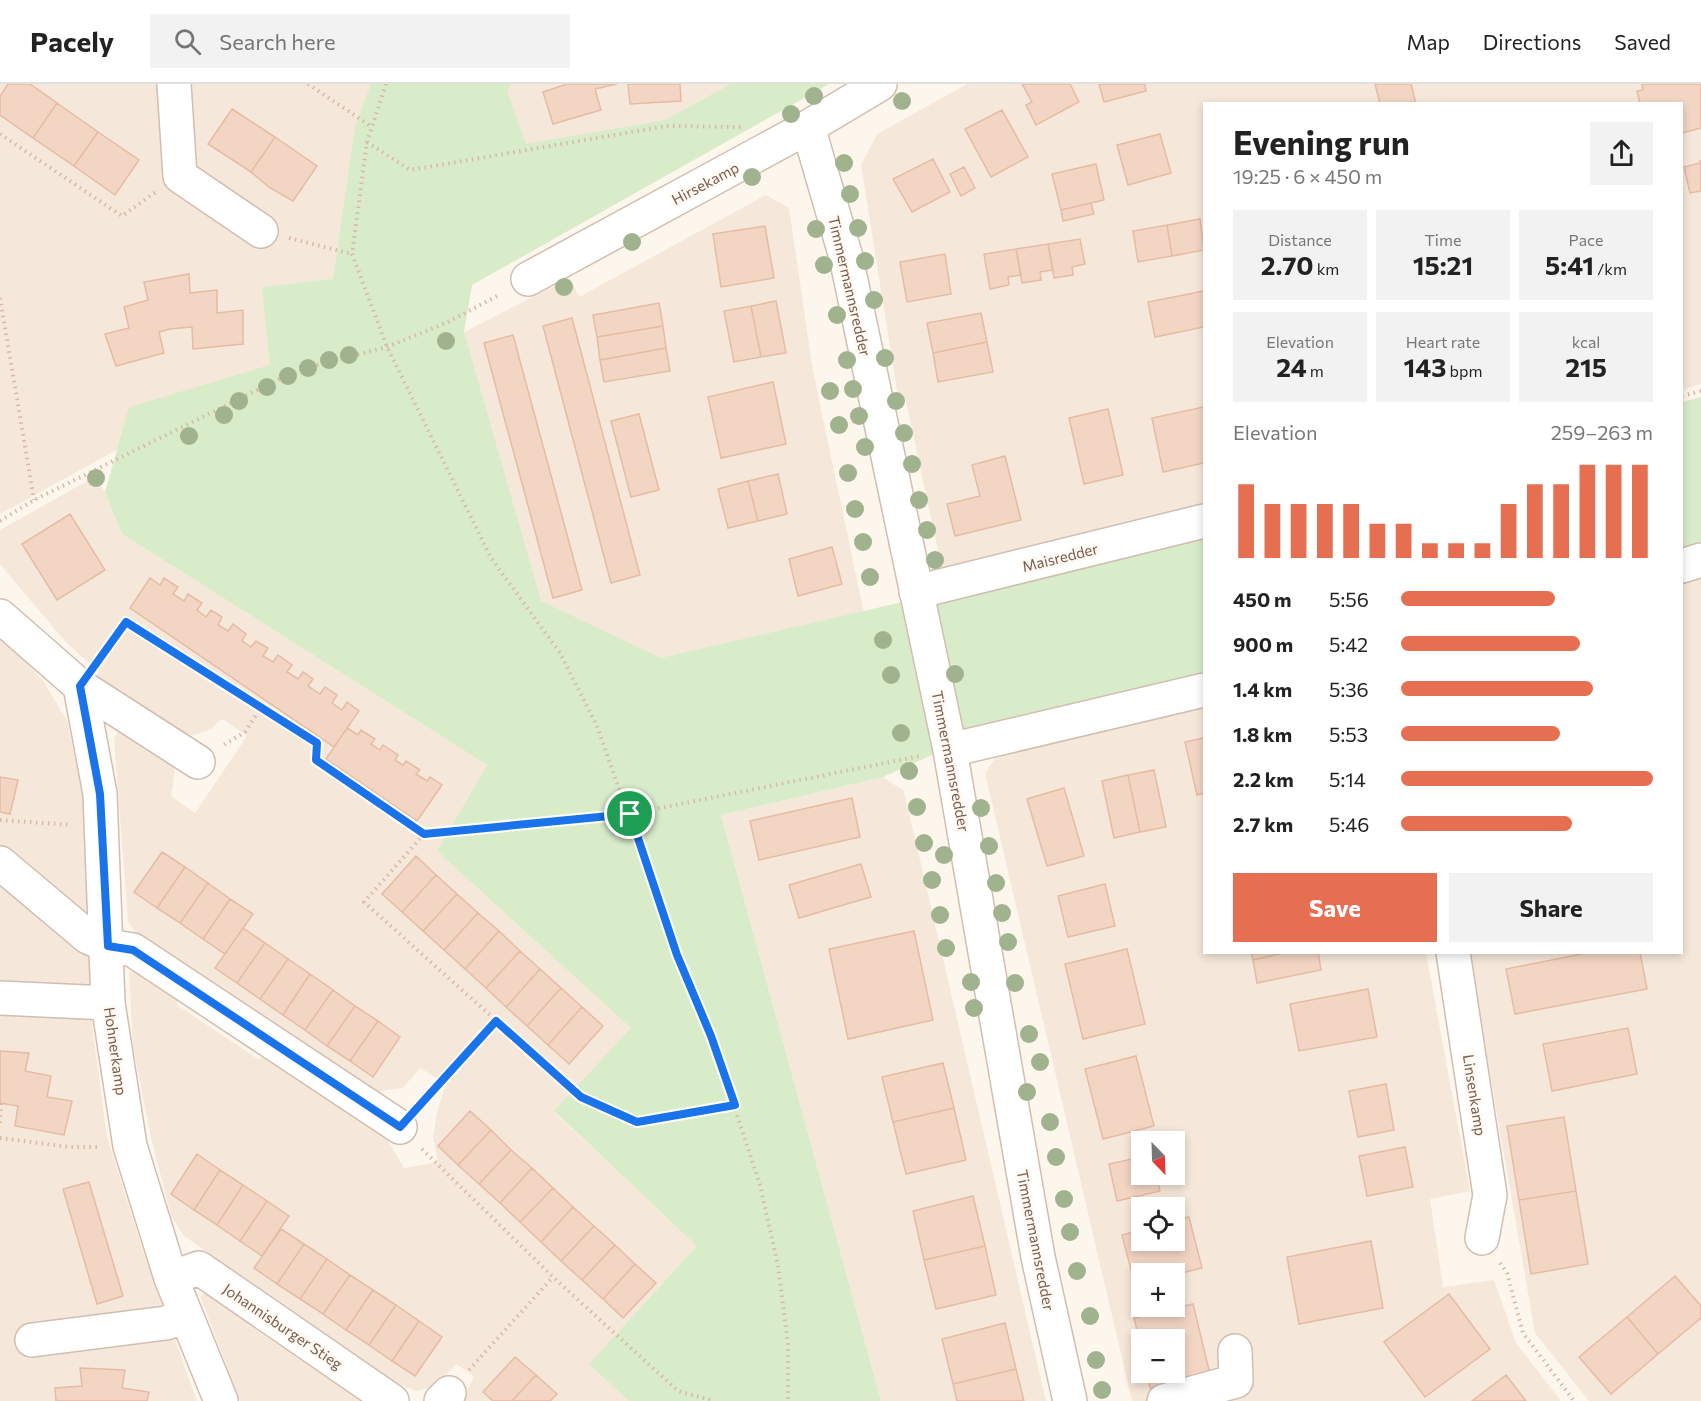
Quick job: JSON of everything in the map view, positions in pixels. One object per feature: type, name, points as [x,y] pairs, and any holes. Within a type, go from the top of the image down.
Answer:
[{"type":"street","points":[[174,84],[180,176],[261,231]]},
{"type":"street","name":"Hirsekamp","points":[[528,279],[808,127],[880,84]]},
{"type":"street","name":"Timmermannsredder","points":[[808,127],[846,257],[950,750],[1038,1257],[1070,1401]]},
{"type":"street","name":"Maisredder","points":[[916,592],[1203,521]]},
{"type":"street","points":[[1683,566],[1701,560]]},
{"type":"street","points":[[0,616],[80,686],[198,762]]},
{"type":"street","name":"Hohnerkamp","points":[[80,686],[100,794],[108,946],[108,1003],[130,1146],[184,1316],[220,1401]]},
{"type":"street","points":[[950,750],[1203,690]]},
{"type":"street","points":[[0,863],[88,937],[108,946],[133,950],[400,1127]]},
{"type":"street","name":"Linsenkamp","points":[[1454,954],[1490,1195],[1482,1238]]},
{"type":"street","points":[[0,998],[108,1003]]},
{"type":"street","name":"Johannisburger Stieg","points":[[171,1278],[199,1268],[392,1401]]},
{"type":"street","points":[[32,1340],[166,1323],[184,1316]]},
{"type":"street","points":[[1164,1401],[1236,1381],[1235,1351]]},
{"type":"path","points":[[308,84],[372,127]]},
{"type":"path","points":[[387,84],[367,142],[352,254],[387,347],[491,558],[560,653],[597,726],[630,814],[677,955],[711,1036],[760,1185],[778,1266],[788,1344],[788,1401]]},
{"type":"path","points":[[367,142],[410,170],[667,126],[749,127]]},
{"type":"path","points":[[0,134],[122,216],[180,176]]},
{"type":"path","points":[[261,231],[352,254]]},
{"type":"path","points":[[0,521],[34,500],[298,370],[387,347],[448,322],[528,279]]},
{"type":"path","points":[[0,298],[34,500]]},
{"type":"path","points":[[1683,396],[1701,391]]},
{"type":"path","points":[[80,686],[126,622],[317,743],[316,760],[424,834],[630,814],[950,750]]},
{"type":"path","points":[[198,762],[244,732],[260,709]]},
{"type":"path","points":[[0,820],[103,827]]},
{"type":"path","points":[[424,834],[364,902],[581,1097],[637,1122],[735,1105]]},
{"type":"path","points":[[496,1021],[400,1127],[553,1277],[678,1391],[714,1401]]},
{"type":"path","points":[[0,1123],[2,1103]]},
{"type":"path","points":[[0,1138],[70,1147],[130,1146]]},
{"type":"path","points":[[1482,1238],[1507,1273],[1522,1334],[1574,1401]]},
{"type":"path","points":[[445,1397],[553,1277]]},
{"type":"shaded area","points":[[0,84],[829,84],[396,326],[300,349],[0,514]]},
{"type":"shaded area","points":[[967,84],[1701,84],[1701,384],[1683,390],[1683,102],[1203,102],[1203,512],[943,573],[905,397],[898,397],[861,165],[877,134]]},
{"type":"shaded area","points":[[766,195],[789,208],[813,371],[885,713],[708,772],[513,582],[464,332],[570,278],[579,297]]},
{"type":"shaded area","points":[[94,477],[105,492],[122,534],[487,765],[437,851],[632,1028],[554,1112],[698,1246],[590,1364],[629,1401],[463,1401],[474,1376],[456,1364],[436,1386],[416,1391],[397,1383],[184,1236],[171,1216],[150,1133],[133,1046],[129,972],[141,967],[179,994],[177,1005],[258,1059],[269,1054],[379,1126],[404,1168],[438,1162],[433,1137],[437,1112],[446,1084],[420,1068],[403,1088],[372,1092],[138,936],[128,922],[114,739],[119,729],[169,755],[175,770],[171,796],[195,813],[247,736],[222,719],[211,729],[195,735],[179,733],[95,679],[99,673],[63,639],[0,564],[0,530]]},
{"type":"shaded area","points":[[1701,575],[1701,1401],[1589,1401],[1535,1333],[1469,954],[1683,954],[1683,580]]},
{"type":"shaded area","points":[[0,640],[17,652],[44,682],[67,721],[85,806],[91,1018],[107,1137],[143,1251],[197,1401],[0,1401]]},
{"type":"shaded area","points":[[1203,704],[1203,954],[1426,954],[1470,1191],[1430,1199],[1443,1287],[1494,1280],[1516,1343],[1561,1401],[1132,1401],[985,773],[1001,750]]},
{"type":"shaded area","points":[[883,777],[904,791],[1046,1401],[881,1401],[721,815]]},
{"type":"shaded area","points":[[212,1290],[246,1306],[249,1325],[327,1378],[344,1373],[384,1401],[240,1401],[200,1296]]},
{"type":"green space","points":[[371,84],[512,84],[507,91],[526,144],[665,120],[731,84],[829,84],[472,285],[464,332],[541,601],[661,658],[1203,532],[1203,672],[1006,722],[883,777],[721,815],[881,1401],[629,1401],[589,1364],[697,1246],[554,1111],[631,1028],[437,851],[487,765],[122,534],[105,492],[129,407],[270,365],[262,287],[333,279],[355,127]]},
{"type":"green space","points":[[1701,397],[1701,547],[1683,552],[1683,402]]},
{"type":"building","points":[[8,84],[30,84],[57,103],[33,138],[0,115],[0,96]]},
{"type":"building","points":[[567,84],[617,84],[595,89],[601,110],[553,124],[543,92]]},
{"type":"building","points":[[628,84],[680,84],[681,101],[630,104]]},
{"type":"building","points":[[1022,84],[1070,84],[1079,102],[1036,125],[1026,105],[1032,102]]},
{"type":"building","points":[[1099,84],[1145,84],[1146,91],[1104,102]]},
{"type":"building","points":[[1375,84],[1411,84],[1416,102],[1380,102]]},
{"type":"building","points":[[1642,84],[1701,84],[1701,128],[1683,133],[1683,102],[1640,102],[1637,91],[1643,90]]},
{"type":"building","points":[[57,103],[98,132],[74,166],[33,138]]},
{"type":"building","points":[[232,109],[275,137],[251,172],[208,144]]},
{"type":"building","points":[[1002,110],[1028,157],[991,177],[965,129]]},
{"type":"building","points":[[98,132],[139,160],[115,195],[74,166]]},
{"type":"building","points":[[1160,134],[1171,173],[1128,185],[1117,145]]},
{"type":"building","points":[[275,137],[317,166],[293,201],[270,188],[251,172]]},
{"type":"building","points":[[933,159],[950,192],[912,212],[893,179]]},
{"type":"building","points":[[1700,161],[1701,191],[1690,193],[1684,167],[1700,163]]},
{"type":"building","points":[[1096,164],[1104,200],[1061,210],[1052,174]]},
{"type":"building","points":[[964,167],[975,188],[961,196],[950,174]]},
{"type":"building","points":[[1091,203],[1094,214],[1063,221],[1061,210]]},
{"type":"building","points":[[1200,219],[1203,250],[1172,256],[1167,225]]},
{"type":"building","points":[[1167,225],[1172,256],[1138,262],[1133,231]]},
{"type":"building","points":[[765,226],[774,278],[721,287],[713,234]]},
{"type":"building","points":[[1080,239],[1085,264],[1072,267],[1073,275],[1054,278],[1048,244]]},
{"type":"building","points":[[1048,244],[1053,270],[1040,272],[1041,280],[1022,283],[1016,249]]},
{"type":"building","points":[[1016,249],[1021,275],[1008,277],[1009,285],[990,289],[984,254]]},
{"type":"building","points":[[945,254],[951,294],[907,302],[900,262]]},
{"type":"building","points":[[189,274],[190,293],[217,290],[217,313],[243,310],[243,344],[193,349],[192,327],[170,329],[159,332],[164,353],[116,366],[105,334],[129,328],[124,307],[148,300],[144,282]]},
{"type":"building","points":[[1203,291],[1203,327],[1155,337],[1148,302]]},
{"type":"building","points":[[776,301],[786,353],[761,357],[751,306]]},
{"type":"building","points":[[659,303],[663,326],[597,337],[593,315]]},
{"type":"building","points":[[751,306],[761,357],[734,362],[724,311]]},
{"type":"building","points":[[981,313],[987,342],[933,353],[927,323]]},
{"type":"building","points":[[572,318],[640,575],[611,583],[543,326]]},
{"type":"building","points":[[663,326],[666,348],[600,360],[597,337]]},
{"type":"building","points":[[513,335],[582,590],[553,598],[484,343]]},
{"type":"building","points":[[987,342],[993,372],[938,382],[933,353]]},
{"type":"building","points":[[666,348],[670,371],[604,382],[600,360]]},
{"type":"building","points":[[773,382],[786,444],[721,458],[708,397]]},
{"type":"building","points":[[1203,407],[1203,463],[1163,472],[1152,418]]},
{"type":"building","points":[[1108,409],[1123,475],[1084,484],[1069,418]]},
{"type":"building","points":[[639,414],[659,490],[631,497],[611,421]]},
{"type":"building","points":[[1005,456],[1021,520],[955,536],[947,504],[980,496],[972,465]]},
{"type":"building","points":[[778,474],[787,514],[758,521],[748,481]]},
{"type":"building","points":[[748,481],[758,521],[728,528],[718,489]]},
{"type":"building","points":[[70,514],[105,570],[57,600],[22,544]]},
{"type":"building","points":[[832,547],[842,584],[798,596],[789,559]]},
{"type":"building","points":[[150,578],[160,585],[164,578],[178,587],[173,594],[184,601],[188,594],[202,603],[197,610],[206,617],[211,610],[222,617],[218,625],[228,631],[233,624],[246,634],[242,641],[251,647],[256,641],[268,648],[263,656],[273,662],[278,655],[292,665],[287,672],[298,679],[303,672],[313,679],[308,686],[320,694],[325,687],[337,695],[332,703],[342,710],[347,702],[359,711],[334,747],[130,608]]},
{"type":"building","points":[[347,728],[358,735],[361,730],[375,739],[371,744],[380,750],[383,745],[398,755],[395,760],[403,765],[406,761],[420,770],[416,774],[427,781],[430,777],[442,785],[417,821],[326,759]]},
{"type":"building","points":[[1203,738],[1203,793],[1197,795],[1185,742]]},
{"type":"building","points":[[1154,770],[1166,827],[1140,832],[1128,775]]},
{"type":"building","points":[[1128,775],[1140,832],[1114,838],[1102,781]]},
{"type":"building","points":[[0,777],[18,780],[10,814],[0,812]]},
{"type":"building","points":[[1064,788],[1084,856],[1047,866],[1027,799]]},
{"type":"building","points":[[852,798],[860,837],[759,860],[750,821]]},
{"type":"building","points":[[162,852],[185,867],[157,908],[134,892]]},
{"type":"building","points":[[416,856],[436,875],[402,912],[382,894]]},
{"type":"building","points":[[861,864],[871,897],[799,918],[789,885]]},
{"type":"building","points":[[185,867],[208,883],[180,923],[157,908]]},
{"type":"building","points":[[436,875],[457,894],[423,931],[402,912]]},
{"type":"building","points":[[208,883],[230,899],[203,939],[180,923]]},
{"type":"building","points":[[1105,884],[1115,926],[1068,937],[1058,896]]},
{"type":"building","points":[[457,894],[478,913],[444,950],[423,931]]},
{"type":"building","points":[[230,899],[253,914],[225,954],[203,939]]},
{"type":"building","points":[[478,913],[499,931],[465,969],[444,950]]},
{"type":"building","points":[[243,928],[265,943],[237,983],[215,968]]},
{"type":"building","points":[[499,931],[520,951],[486,988],[465,969]]},
{"type":"building","points":[[914,931],[933,1020],[848,1039],[829,949]]},
{"type":"building","points":[[265,943],[288,959],[260,999],[237,983]]},
{"type":"building","points":[[1127,949],[1145,1024],[1083,1039],[1065,964]]},
{"type":"building","points":[[520,951],[540,969],[506,1007],[486,988]]},
{"type":"building","points":[[1252,954],[1278,954],[1253,960]]},
{"type":"building","points":[[1278,954],[1318,954],[1321,970],[1257,983],[1253,960]]},
{"type":"building","points":[[1581,954],[1640,954],[1647,989],[1515,1014],[1506,969]]},
{"type":"building","points":[[288,959],[310,974],[283,1015],[260,999]]},
{"type":"building","points":[[540,969],[561,988],[527,1026],[506,1007]]},
{"type":"building","points":[[310,974],[333,990],[305,1030],[283,1015]]},
{"type":"building","points":[[561,988],[582,1007],[548,1045],[527,1026]]},
{"type":"building","points":[[1368,989],[1377,1037],[1299,1051],[1290,1004]]},
{"type":"building","points":[[333,990],[355,1006],[327,1046],[305,1030]]},
{"type":"building","points":[[355,1006],[378,1021],[350,1061],[327,1046]]},
{"type":"building","points":[[582,1007],[603,1026],[569,1064],[548,1045]]},
{"type":"building","points":[[378,1021],[400,1037],[373,1077],[350,1061]]},
{"type":"building","points":[[1628,1028],[1637,1074],[1552,1091],[1543,1044]]},
{"type":"building","points":[[0,1051],[29,1053],[25,1071],[51,1076],[47,1097],[72,1101],[64,1135],[15,1126],[18,1106],[0,1103]]},
{"type":"building","points":[[1136,1056],[1154,1126],[1103,1139],[1085,1069]]},
{"type":"building","points":[[943,1063],[954,1108],[893,1122],[882,1077]]},
{"type":"building","points":[[1386,1084],[1394,1130],[1358,1137],[1349,1091]]},
{"type":"building","points":[[954,1108],[966,1160],[906,1174],[893,1122]]},
{"type":"building","points":[[470,1111],[491,1130],[458,1165],[438,1146]]},
{"type":"building","points":[[1564,1117],[1576,1191],[1519,1200],[1507,1126]]},
{"type":"building","points":[[491,1130],[511,1150],[479,1184],[458,1165]]},
{"type":"building","points":[[1405,1147],[1413,1187],[1367,1196],[1359,1156]]},
{"type":"building","points":[[511,1150],[532,1168],[500,1203],[479,1184]]},
{"type":"building","points":[[197,1154],[220,1170],[194,1210],[171,1194]]},
{"type":"building","points":[[1131,1159],[1131,1185],[1159,1185],[1160,1191],[1117,1201],[1109,1164]]},
{"type":"building","points":[[532,1168],[553,1188],[520,1222],[500,1203]]},
{"type":"building","points":[[220,1170],[243,1185],[217,1225],[194,1210]]},
{"type":"building","points":[[89,1182],[123,1296],[97,1304],[63,1189]]},
{"type":"building","points":[[243,1185],[267,1201],[240,1241],[217,1225]]},
{"type":"building","points":[[553,1188],[573,1207],[541,1242],[520,1222]]},
{"type":"building","points":[[1576,1191],[1588,1264],[1531,1274],[1519,1200]]},
{"type":"building","points":[[973,1196],[985,1246],[924,1260],[913,1211]]},
{"type":"building","points":[[267,1201],[289,1216],[262,1256],[240,1241]]},
{"type":"building","points":[[573,1207],[594,1226],[561,1261],[541,1242]]},
{"type":"building","points":[[1189,1217],[1202,1268],[1185,1272],[1185,1263],[1131,1263],[1131,1270],[1122,1235],[1131,1233],[1131,1251],[1185,1251],[1185,1218]]},
{"type":"building","points":[[594,1226],[615,1245],[582,1280],[561,1261]]},
{"type":"building","points":[[281,1229],[304,1244],[277,1284],[254,1268]]},
{"type":"building","points":[[1371,1241],[1383,1308],[1299,1324],[1287,1257]]},
{"type":"building","points":[[304,1244],[327,1259],[300,1299],[277,1284]]},
{"type":"building","points":[[615,1245],[635,1264],[603,1299],[582,1280]]},
{"type":"building","points":[[985,1246],[996,1295],[936,1309],[924,1260]]},
{"type":"building","points":[[327,1259],[350,1275],[323,1314],[300,1299]]},
{"type":"building","points":[[635,1264],[656,1283],[623,1318],[603,1299]]},
{"type":"building","points":[[350,1275],[373,1290],[346,1330],[323,1314]]},
{"type":"building","points":[[1675,1276],[1701,1306],[1701,1318],[1658,1354],[1627,1317]]},
{"type":"building","points":[[373,1290],[396,1305],[369,1345],[346,1330]]},
{"type":"building","points":[[1449,1294],[1490,1349],[1425,1397],[1384,1342]]},
{"type":"building","points":[[1193,1304],[1210,1374],[1185,1380],[1185,1329],[1137,1329],[1134,1318],[1185,1317],[1185,1306]]},
{"type":"building","points":[[396,1305],[419,1321],[392,1361],[369,1345]]},
{"type":"building","points":[[1627,1317],[1658,1354],[1611,1394],[1579,1357]]},
{"type":"building","points":[[419,1321],[442,1337],[415,1376],[392,1361]]},
{"type":"building","points":[[1005,1323],[1016,1369],[953,1384],[942,1339]]},
{"type":"building","points":[[515,1357],[536,1375],[512,1401],[493,1401],[483,1392]]},
{"type":"building","points":[[80,1368],[125,1370],[122,1388],[149,1392],[147,1401],[56,1401],[55,1388],[82,1386]]},
{"type":"building","points":[[1016,1369],[1024,1401],[957,1401],[953,1384]]},
{"type":"building","points":[[536,1375],[557,1394],[550,1401],[512,1401]]},
{"type":"building","points":[[1506,1375],[1526,1401],[1472,1401]]},
{"type":"building","points":[[1149,1383],[1171,1383],[1150,1388]]},
{"type":"route","points":[[126,622],[317,743],[316,760],[424,834],[630,814],[677,955],[711,1036],[735,1105],[637,1122],[581,1097],[496,1021],[400,1127],[133,950],[108,946],[100,794],[80,686],[126,622]]}]
